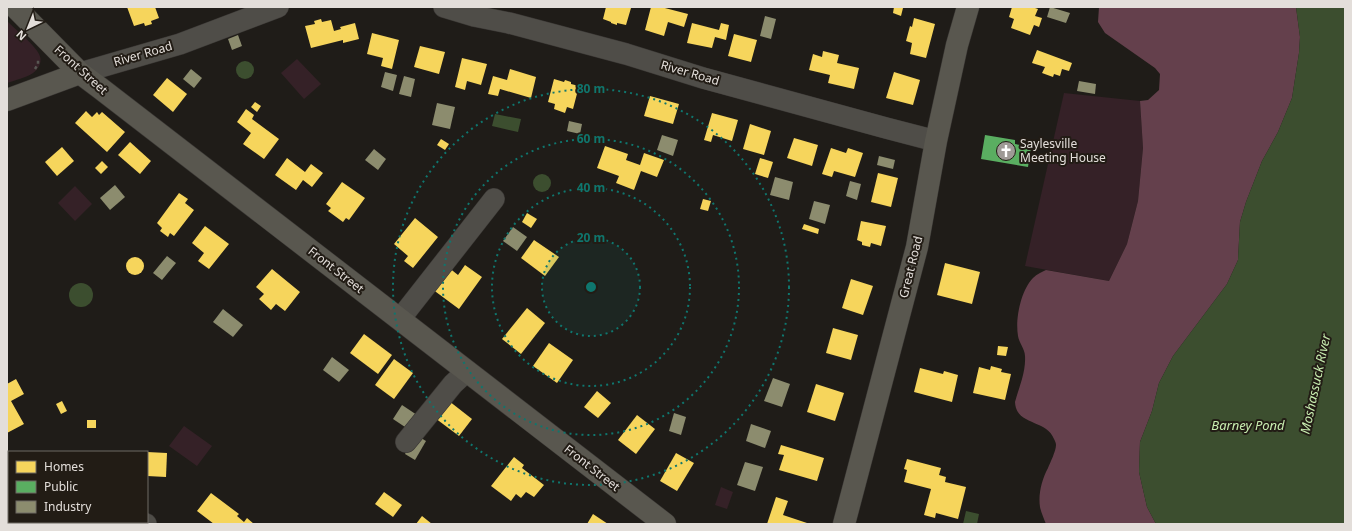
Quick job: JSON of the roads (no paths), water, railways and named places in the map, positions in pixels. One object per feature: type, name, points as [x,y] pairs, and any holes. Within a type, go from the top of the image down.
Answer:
[{"type":"main road","name":"Front Street","points":[[14,7],[80,73],[665,524]]},
{"type":"main road","name":"Great Road","points":[[844,524],[917,247],[936,141],[957,45],[968,7]]},
{"type":"main road","name":"River Road","points":[[7,100],[80,73]]},
{"type":"street","name":"River Road","points":[[80,73],[180,44],[278,7]]},
{"type":"street","name":"River Road","points":[[444,7],[474,16],[511,15],[626,54],[703,78],[936,141]]},
{"type":"street","points":[[400,319],[494,198]]},
{"type":"street","points":[[406,442],[453,384],[467,371]]},
{"type":"water","name":"Barney Pond","points":[[1296,7],[1345,7],[1345,524],[1156,524],[1147,507],[1139,472],[1140,442],[1152,411],[1159,383],[1173,356],[1227,284],[1238,260],[1240,222],[1246,202],[1262,161],[1278,132],[1292,98],[1300,37]]},
{"type":"water","points":[[245,61],[251,64],[254,70],[251,76],[245,79],[239,76],[236,70],[239,64]]},
{"type":"water","points":[[495,114],[521,119],[518,132],[492,126]]},
{"type":"water","points":[[538,174],[546,174],[551,179],[549,190],[546,192],[538,192],[533,187],[533,179]]},
{"type":"water","points":[[81,283],[86,284],[92,290],[92,300],[86,306],[81,307],[76,306],[70,300],[69,295],[70,290],[76,284]]},
{"type":"water","points":[[966,511],[979,514],[977,524],[963,524]]},
{"type":"place","name":"Saylesville Meeting House","points":[[1006,151]]},
{"type":"water label","name":"Moshassuck River","points":[[1315,384]]}]
